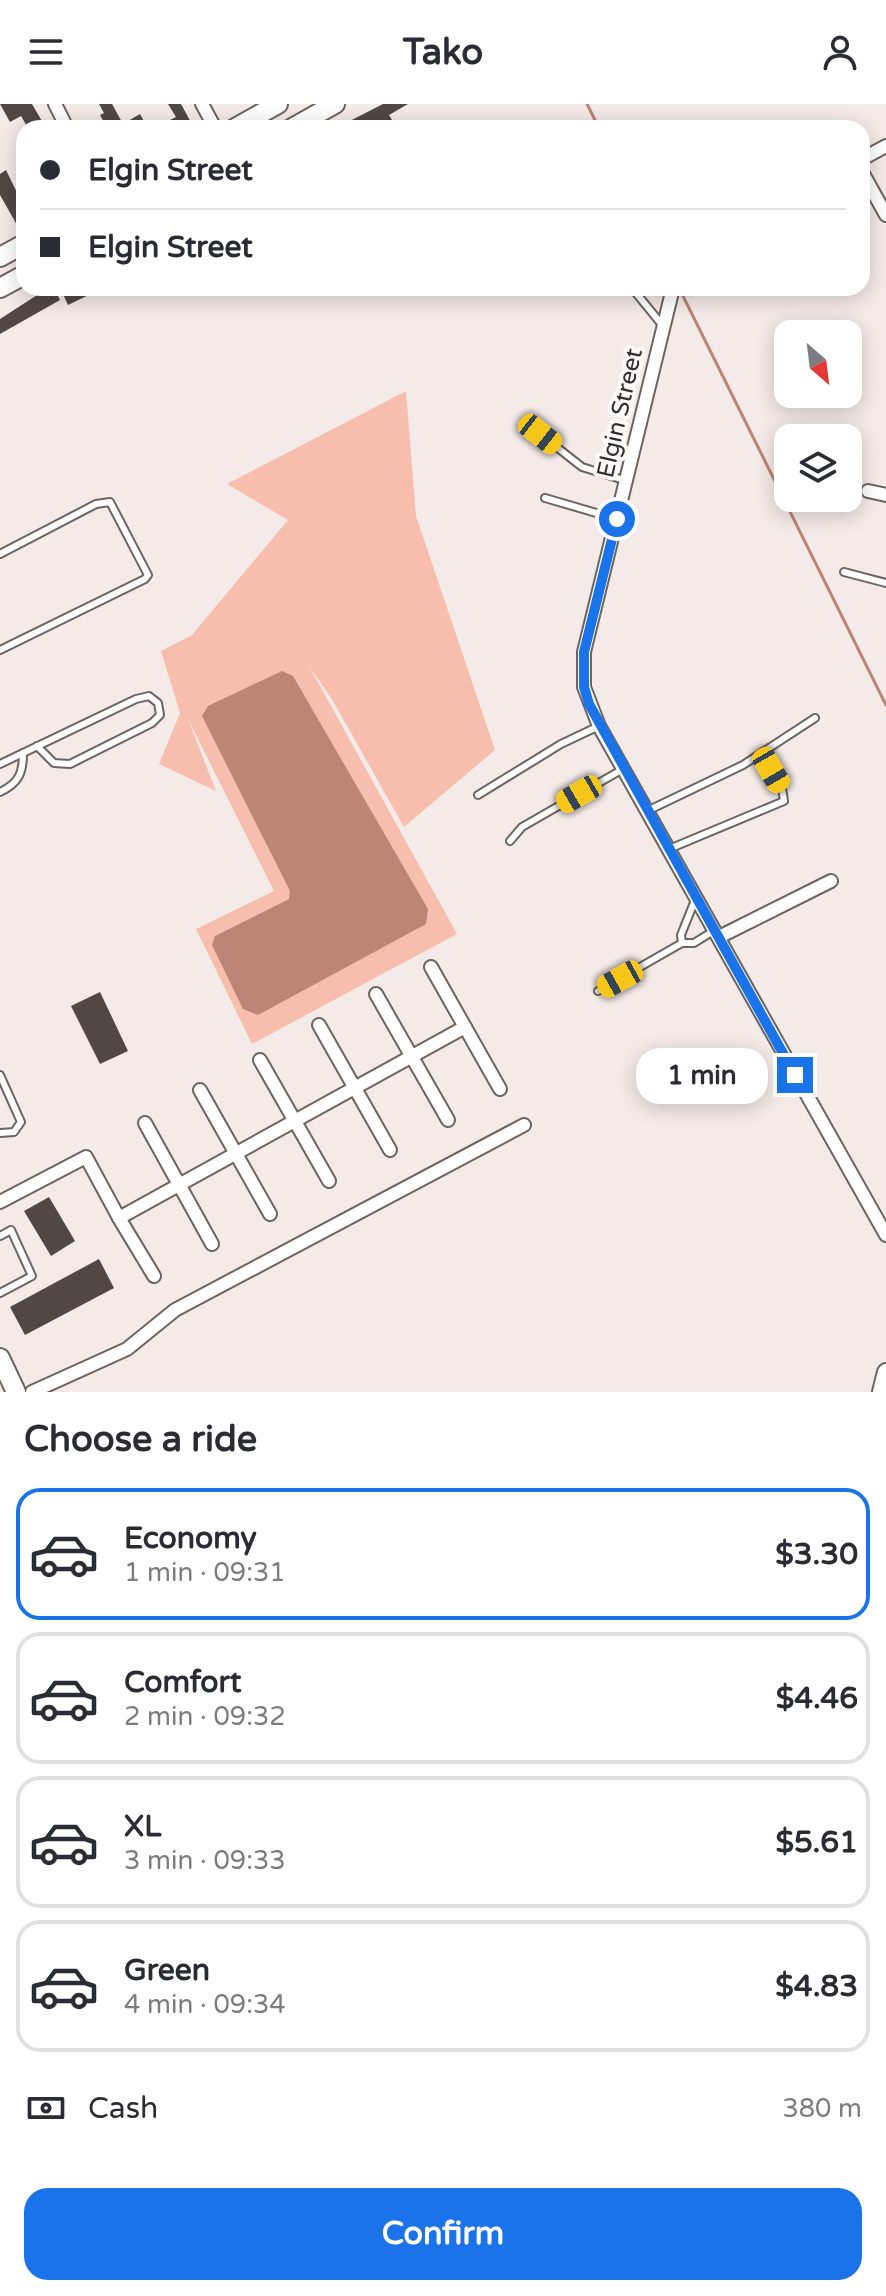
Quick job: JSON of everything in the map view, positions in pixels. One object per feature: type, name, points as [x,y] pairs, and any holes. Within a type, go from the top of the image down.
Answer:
[{"type":"main road","points":[[249,120],[278,104]]},
{"type":"main road","points":[[306,120],[335,104]]},
{"type":"main road","points":[[0,1358],[16,1392]]},
{"type":"street","points":[[870,186],[886,215]]},
{"type":"street","name":"Elgin Street","points":[[671,296],[586,643],[582,669],[589,704],[886,1235]]},
{"type":"street","points":[[868,491],[886,495]]},
{"type":"street","points":[[717,933],[831,881]]},
{"type":"street","points":[[431,967],[500,1089]]},
{"type":"street","points":[[376,994],[448,1120]]},
{"type":"street","points":[[319,1025],[390,1150]]},
{"type":"street","points":[[119,1218],[465,1027]]},
{"type":"street","points":[[260,1060],[329,1181]]},
{"type":"street","points":[[200,1090],[270,1214]]},
{"type":"street","points":[[145,1123],[212,1244]]},
{"type":"street","points":[[32,1392],[127,1349],[175,1310],[524,1125]]},
{"type":"street","points":[[0,1202],[86,1157],[154,1276]]},
{"type":"street","points":[[881,1392],[886,1372]]},
{"type":"lane","points":[[639,296],[663,326]]},
{"type":"lane","points":[[540,434],[582,467],[627,481]]},
{"type":"lane","points":[[545,498],[617,519]]},
{"type":"lane","points":[[0,554],[96,504],[110,502],[148,575],[0,650]]},
{"type":"lane","points":[[844,572],[886,583]]},
{"type":"lane","points":[[0,764],[37,746],[136,699],[155,698],[160,715],[152,723],[70,764],[54,763],[37,746]]},
{"type":"lane","points":[[647,811],[743,765],[815,718]]},
{"type":"lane","points":[[478,795],[561,744],[599,726]]},
{"type":"lane","points":[[669,849],[784,801],[782,788],[763,752]]},
{"type":"lane","points":[[0,792],[15,783],[21,775],[23,753]]},
{"type":"lane","points":[[510,841],[522,827],[623,769]]},
{"type":"lane","points":[[682,943],[681,935],[696,897]]},
{"type":"lane","points":[[598,991],[682,943],[694,943],[717,933]]},
{"type":"lane","points":[[0,1075],[21,1122],[14,1132],[0,1133]]},
{"type":"lane","points":[[0,1236],[11,1230],[32,1276],[0,1293]]},
{"type":"shaded area","points":[[406,391],[416,516],[495,750],[404,827],[333,701],[309,666],[457,934],[252,1044],[196,929],[274,891],[188,719],[216,791],[159,764],[180,713],[161,651],[192,635],[288,520],[227,484]]},
{"type":"shaded area","points":[[282,671],[293,676],[428,909],[426,924],[258,1015],[243,1009],[212,945],[215,936],[289,899],[290,891],[202,716],[208,706]]},
{"type":"building","points":[[0,104],[32,104],[41,120],[23,120],[21,116],[10,122]]},
{"type":"building","points":[[99,104],[112,104],[121,120],[103,120],[100,115],[104,113]]},
{"type":"building","points":[[168,104],[181,104],[190,120],[170,120],[176,117]]},
{"type":"building","points":[[383,104],[408,104],[389,115],[392,120],[352,120]]},
{"type":"building","points":[[140,114],[143,120],[130,120]]},
{"type":"building","points":[[6,170],[16,191],[16,223],[0,195],[0,174]]},
{"type":"building","points":[[36,296],[58,296],[60,300],[0,334],[0,319]]},
{"type":"building","points":[[64,296],[87,296],[68,305]]},
{"type":"building","points":[[100,992],[128,1051],[100,1064],[71,1006]]},
{"type":"building","points":[[49,1197],[75,1241],[51,1256],[24,1211]]},
{"type":"building","points":[[99,1259],[114,1288],[25,1335],[10,1307]]},
{"type":"waterway","points":[[587,104],[595,120]]},
{"type":"waterway","points":[[683,296],[886,705]]},
{"type":"route","points":[[617,519],[584,652],[582,669],[589,704],[795,1075]]}]
